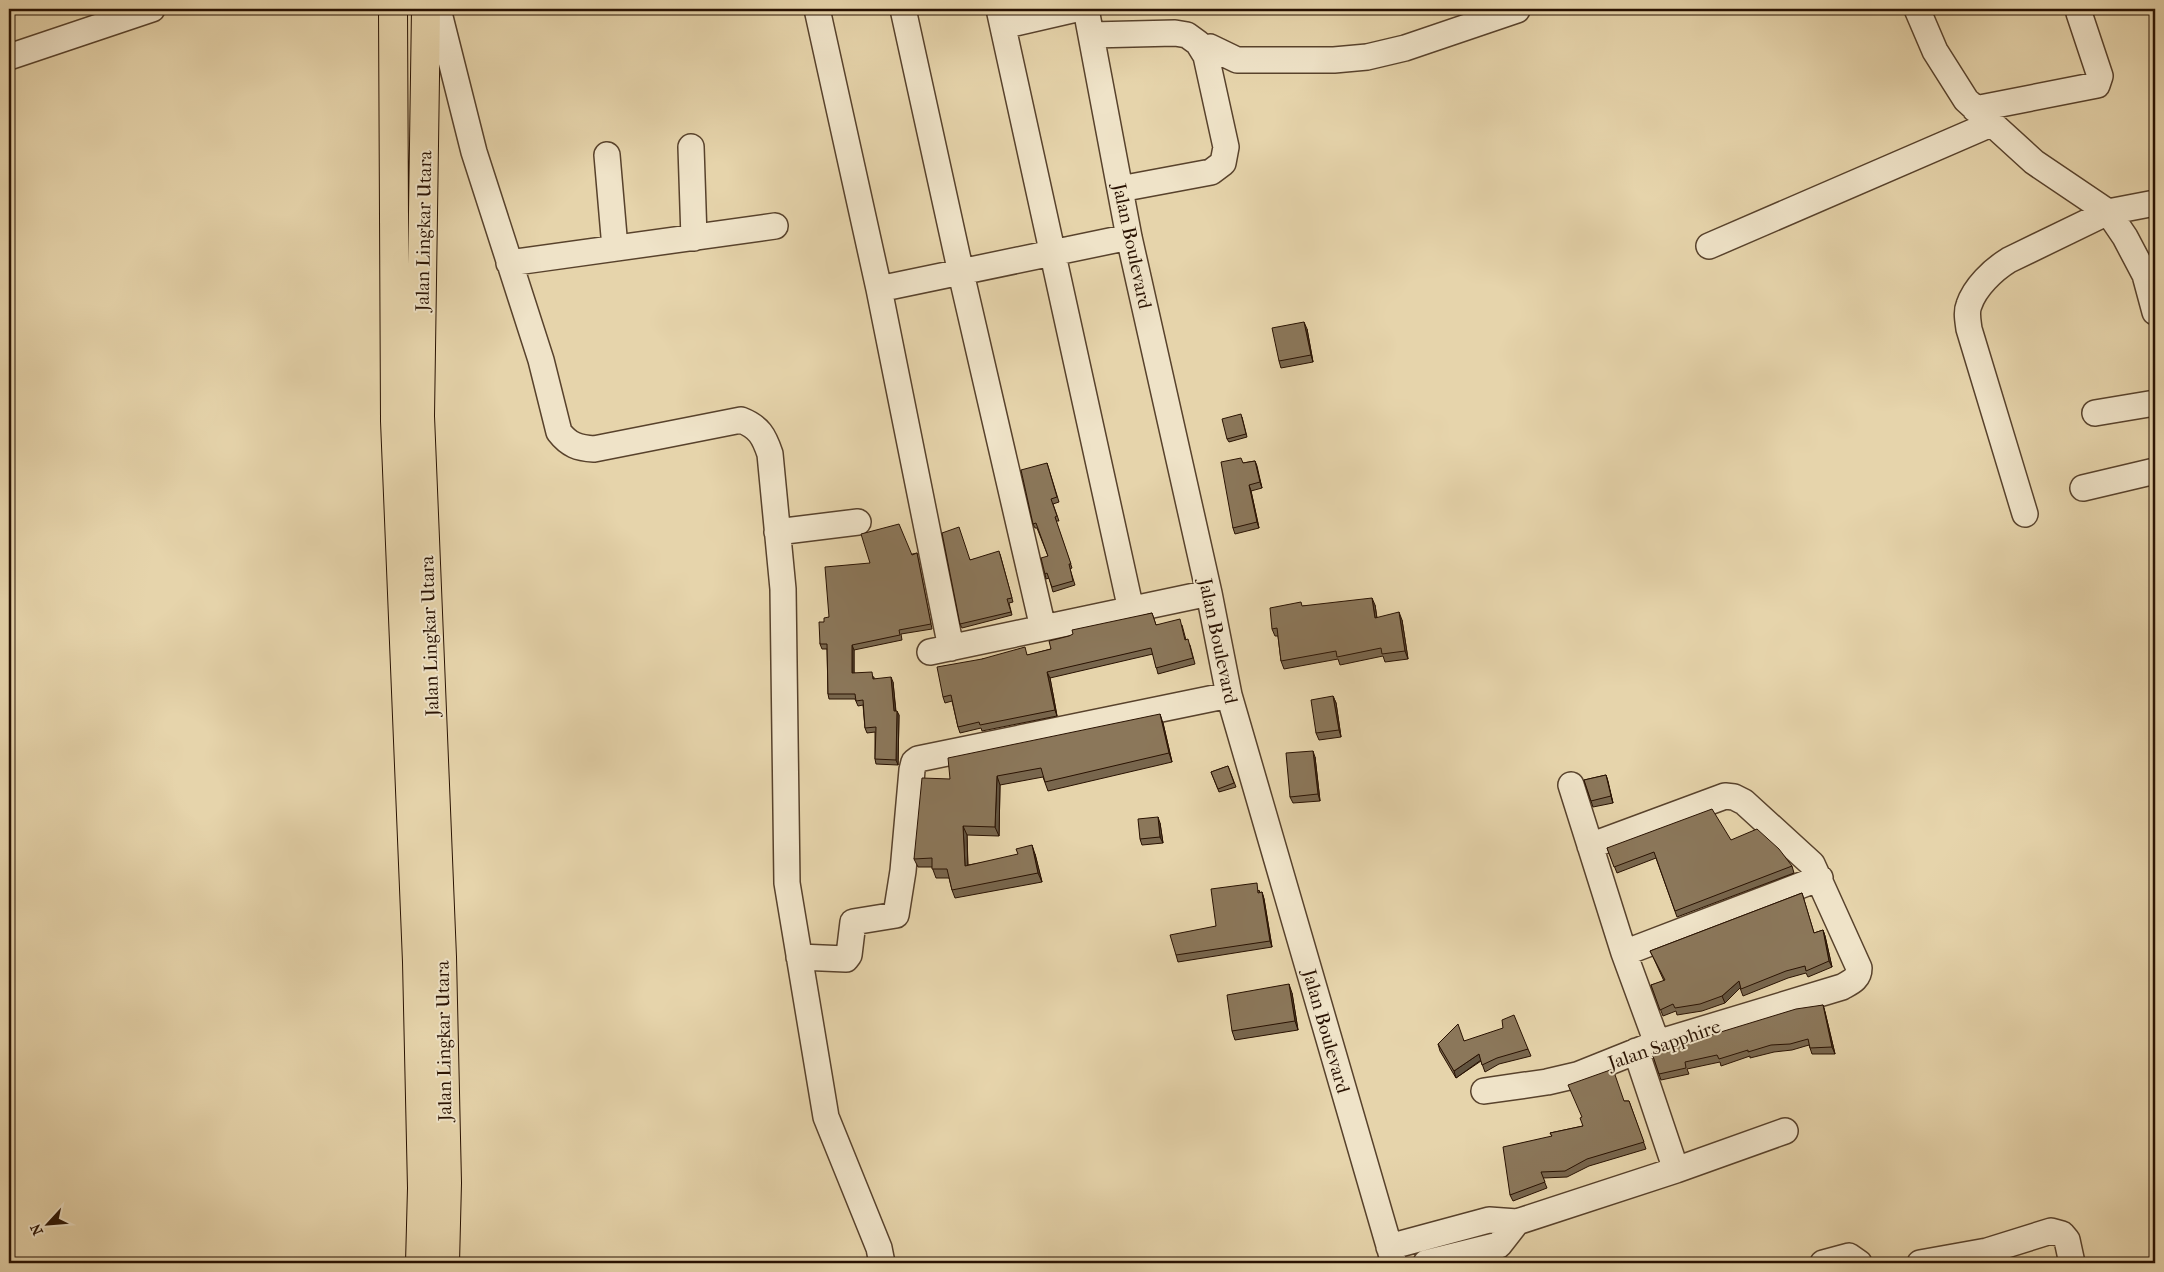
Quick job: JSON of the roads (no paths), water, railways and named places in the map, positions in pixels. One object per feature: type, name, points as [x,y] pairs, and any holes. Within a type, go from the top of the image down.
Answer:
[{"type":"main road","name":"Jalan Lingkar Utara","points":[[393,9],[395,421],[417,962],[422,1188],[420,1263]]},
{"type":"main road","name":"Jalan Lingkar Utara","points":[[437,9],[423,177],[420,416],[442,957],[447,1183],[445,1263]]},
{"type":"main road","points":[[394,175],[423,177]]},
{"type":"street","points":[[11,53],[152,9]]},
{"type":"street","points":[[437,9],[474,152],[541,360],[560,432],[567,442],[580,448],[594,449],[740,420],[754,425],[766,441],[770,454],[782,589],[787,883],[826,1117],[879,1248],[882,1263]]},
{"type":"street","points":[[816,9],[879,290],[941,650],[1209,593]]},
{"type":"street","points":[[903,9],[960,273],[1043,628]]},
{"type":"street","points":[[1076,9],[1001,17],[1051,254],[1131,610]]},
{"type":"street","name":"Jalan Boulevard","points":[[1086,9],[1129,237],[1209,593],[1228,695],[1392,1255]]},
{"type":"street","points":[[1917,9],[1935,51],[1966,100],[2034,162],[2108,212],[2125,237],[2145,274],[2155,312]]},
{"type":"street","points":[[1203,48],[1210,46],[1237,60],[1334,60],[1367,57],[1405,48],[1517,10]]},
{"type":"street","points":[[1709,246],[1983,116],[2097,85],[2100,81],[2100,76],[2078,13]]},
{"type":"street","points":[[1091,35],[1175,33],[1192,38],[1203,48],[1226,147],[1223,163],[1211,172],[1120,189]]},
{"type":"street","points":[[691,147],[694,238]]},
{"type":"street","points":[[607,155],[615,248]]},
{"type":"street","points":[[2025,514],[1969,329],[1968,306],[1981,285],[1998,267],[2108,212],[2155,203]]},
{"type":"street","points":[[509,263],[775,226]]},
{"type":"street","points":[[879,290],[1129,237]]},
{"type":"street","points":[[2095,413],[2155,403]]},
{"type":"street","points":[[2083,488],[2155,471]]},
{"type":"street","points":[[778,532],[858,522]]},
{"type":"street","points":[[799,958],[846,959],[849,955],[853,922],[896,915],[903,871],[912,770],[915,760],[1228,695]]},
{"type":"street","points":[[1571,785],[1624,952],[1676,1170]]},
{"type":"street","points":[[1590,846],[1725,796],[1734,797],[1761,816],[1812,864],[1820,878],[1624,952]]},
{"type":"street","name":"Jalan Sapphire","points":[[1484,1091],[1547,1082],[1577,1075],[1646,1047],[1842,987],[1854,980],[1859,974],[1859,968],[1820,878]]},
{"type":"street","points":[[1392,1255],[1489,1220],[1517,1222],[1676,1170],[1785,1131]]},
{"type":"street","points":[[1426,1263],[1499,1245],[1517,1222]]},
{"type":"street","points":[[1920,1263],[1987,1251],[2051,1231],[2062,1234],[2067,1240],[2072,1263]]},
{"type":"street","points":[[1823,1263],[1849,1256],[1859,1263]]}]
